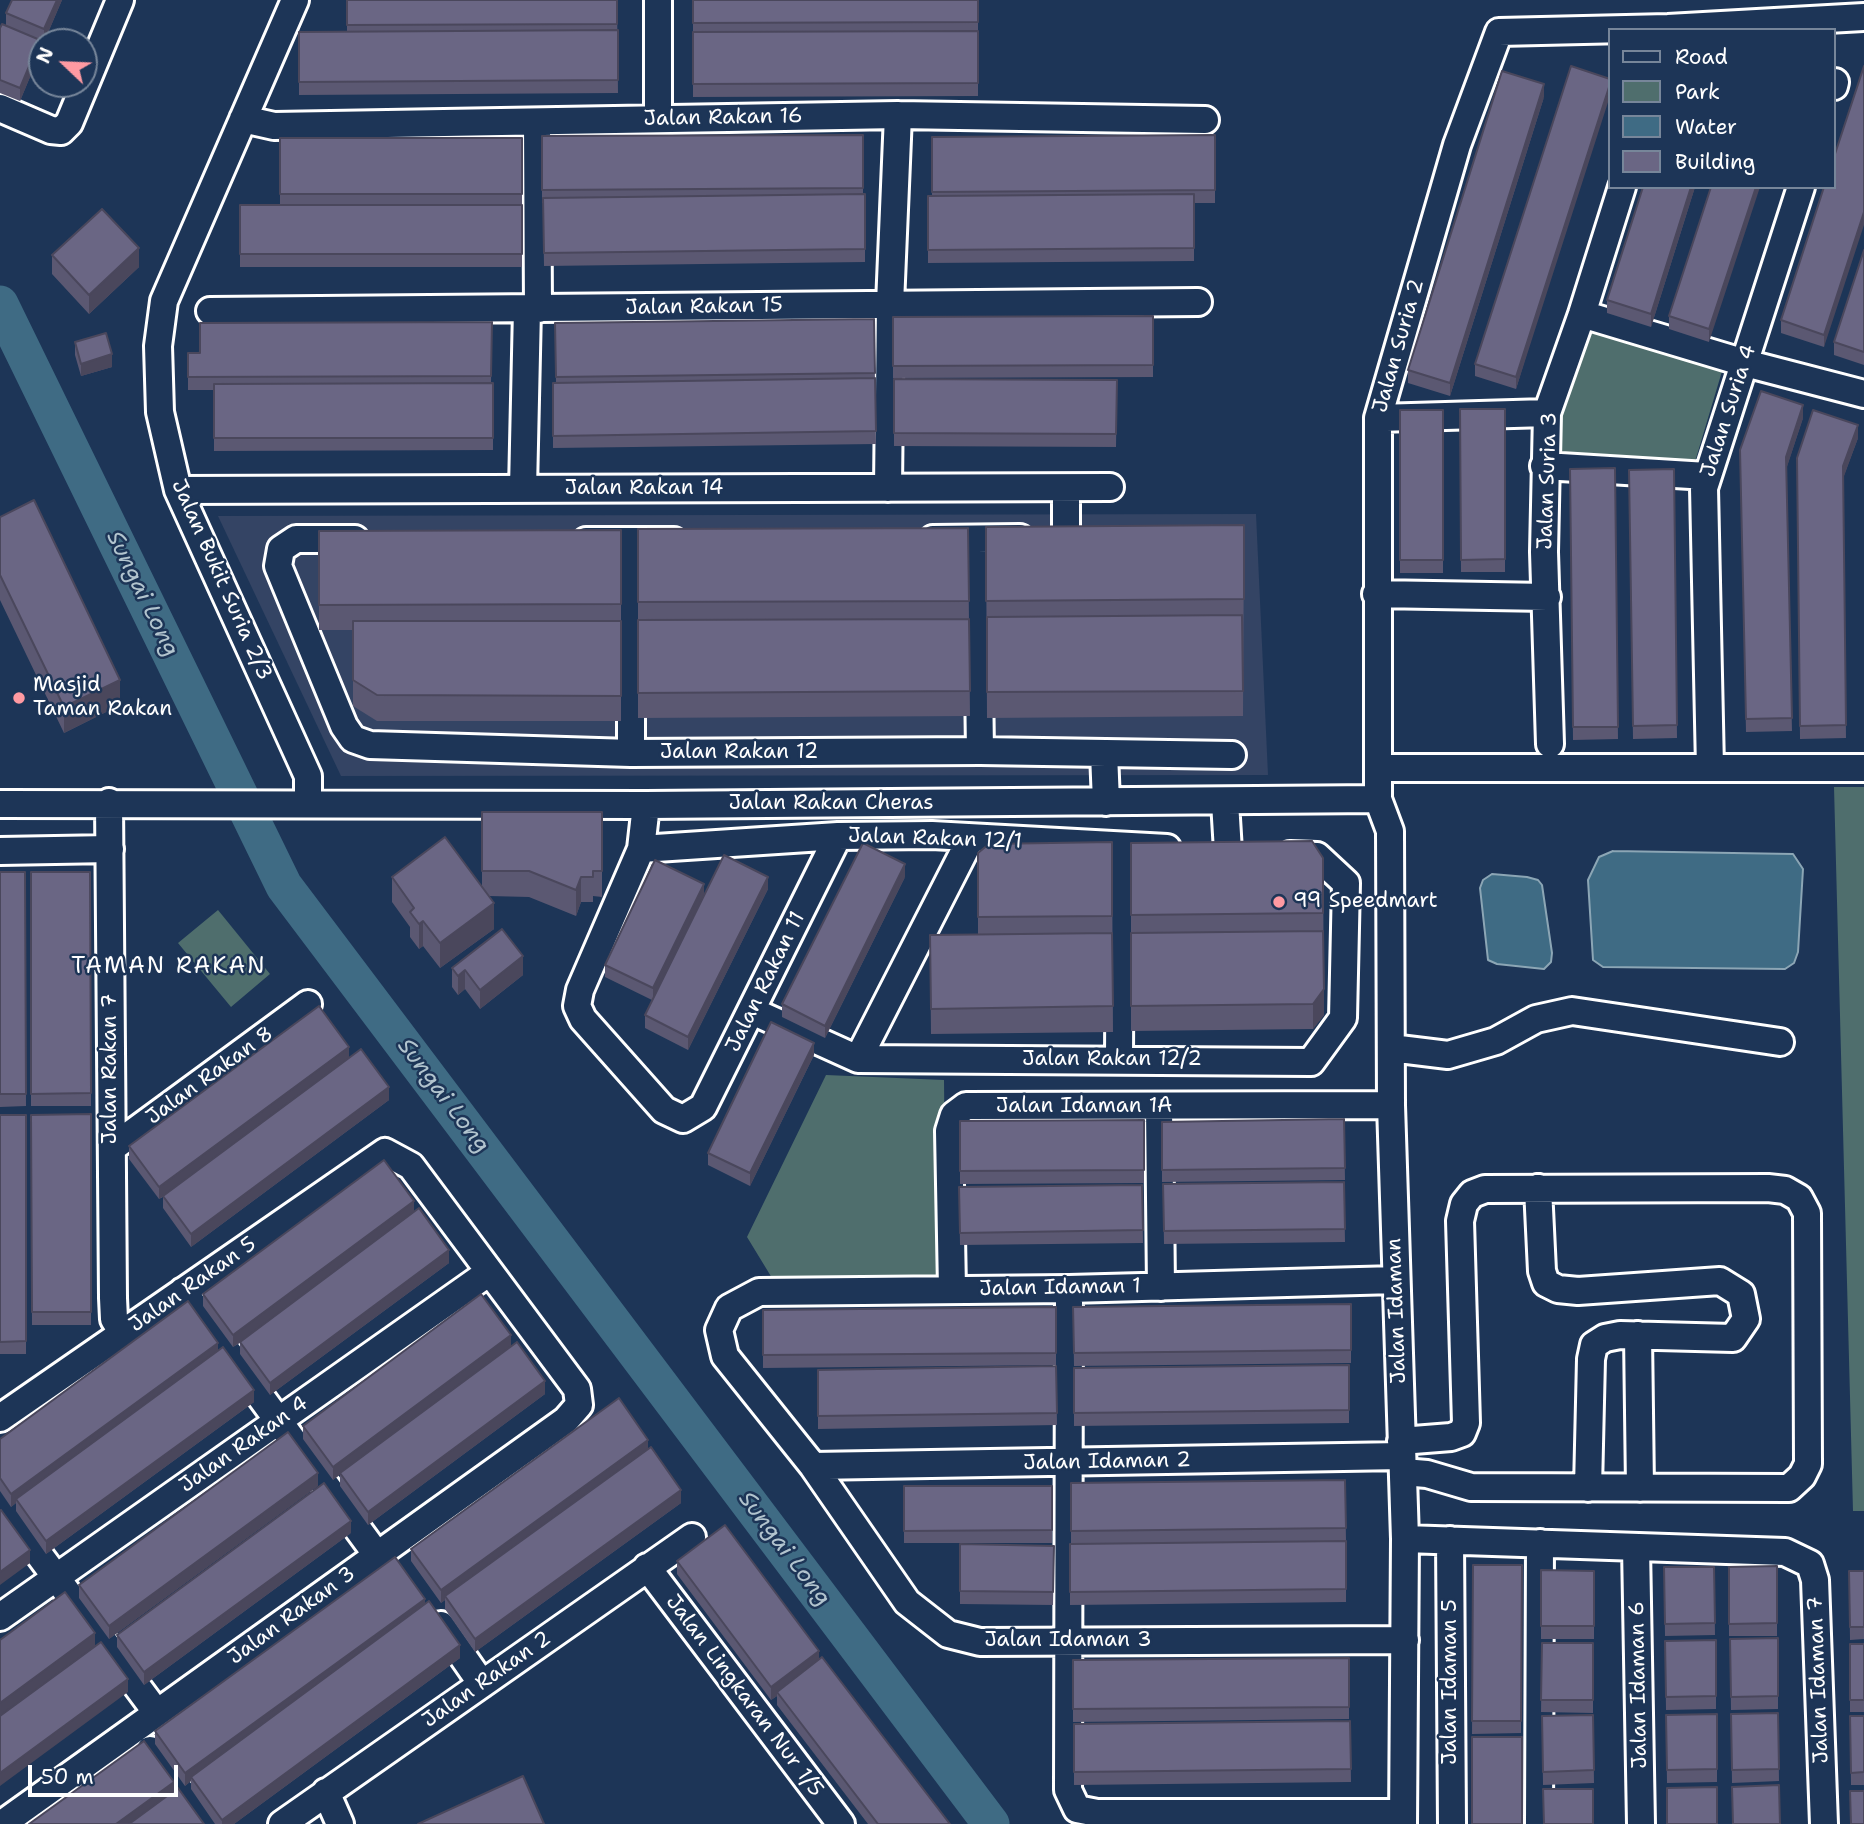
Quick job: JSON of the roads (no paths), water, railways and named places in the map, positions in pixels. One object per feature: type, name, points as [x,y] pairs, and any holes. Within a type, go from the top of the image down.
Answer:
[{"type":"street","points":[[0,108],[51,130],[61,131],[69,122],[120,0]]},
{"type":"street","name":"Jalan Bukit Suria 2/3","points":[[295,0],[164,301],[158,346],[160,412],[178,490],[308,776],[296,803]]},
{"type":"street","points":[[658,0],[658,118]]},
{"type":"street","points":[[1684,28],[1864,17]]},
{"type":"street","name":"Jalan Suria 2","points":[[1378,799],[1378,418],[1457,145],[1499,32],[1608,30]]},
{"type":"street","points":[[888,488],[890,304],[898,115]]},
{"type":"street","name":"Jalan Rakan 16","points":[[243,119],[274,126],[898,115],[1205,120]]},
{"type":"street","points":[[523,489],[532,309],[537,123]]},
{"type":"street","name":"Jalan Suria 3","points":[[1550,744],[1544,466],[1547,413],[1621,189]]},
{"type":"street","name":"Jalan Suria 4","points":[[1710,768],[1704,488],[1800,189]]},
{"type":"street","name":"Jalan Rakan 15","points":[[211,311],[1198,302]]},
{"type":"street","points":[[1582,314],[1745,363],[1864,394]]},
{"type":"street","points":[[1378,418],[1547,413]]},
{"type":"street","points":[[1544,466],[1707,476]]},
{"type":"street","name":"Jalan Rakan 14","points":[[178,490],[1110,487]]},
{"type":"street","points":[[1066,488],[1066,537]]},
{"type":"street","points":[[908,539],[1094,537]]},
{"type":"street","name":"Jalan Rakan 12","points":[[380,539],[296,539],[281,549],[278,566],[344,726],[353,739],[370,745],[631,753],[980,751],[1232,755]]},
{"type":"street","points":[[977,539],[980,751]]},
{"type":"street","points":[[561,540],[700,540]]},
{"type":"street","points":[[631,541],[631,753]]},
{"type":"street","points":[[1376,594],[1546,597]]},
{"type":"street","points":[[1104,753],[1106,802]]},
{"type":"street","points":[[1379,768],[1864,768]]},
{"type":"street","name":"Jalan Rakan Cheras","points":[[0,804],[149,802],[646,805],[1378,799]]},
{"type":"street","name":"Jalan Idaman","points":[[1378,799],[1390,831],[1391,1105],[1405,1539],[1402,1818]]},
{"type":"street","name":"Jalan Rakan 7","points":[[109,802],[114,1320],[123,1333]]},
{"type":"street","points":[[1068,802],[1069,843]]},
{"type":"street","points":[[1226,802],[1249,853]]},
{"type":"street","points":[[642,849],[646,805]]},
{"type":"street","name":"Jalan Rakan 12/1","points":[[642,849],[838,836],[971,838],[1317,856],[1346,883],[1343,1018]]},
{"type":"street","name":"Jalan Rakan 11","points":[[642,849],[580,989],[577,1006],[583,1019],[664,1110],[683,1119],[703,1107],[838,836]]},
{"type":"street","points":[[752,1011],[858,1059],[971,838]]},
{"type":"street","points":[[1119,1060],[1120,846]]},
{"type":"street","points":[[0,851],[110,849]]},
{"type":"street","name":"Jalan Rakan 8","points":[[112,1148],[308,1004]]},
{"type":"street","points":[[1391,1048],[1448,1055],[1496,1041],[1536,1019],[1572,1011],[1780,1042]]},
{"type":"street","name":"Jalan Rakan 12/2","points":[[858,1059],[1311,1062],[1343,1018]]},
{"type":"street","name":"Jalan Idaman 1A","points":[[952,1289],[949,1131],[954,1115],[965,1107],[1391,1105]]},
{"type":"street","points":[[1159,1108],[1161,1287]]},
{"type":"street","points":[[84,1119],[112,1119]]},
{"type":"street","name":"Jalan Rakan 5","points":[[0,1418],[385,1152],[411,1166],[488,1273]]},
{"type":"street","points":[[1538,1188],[1542,1272],[1546,1283],[1559,1289],[1578,1291],[1720,1281],[1741,1294],[1746,1319],[1733,1338],[1638,1335],[1605,1338],[1594,1345],[1591,1359],[1588,1488]]},
{"type":"street","points":[[1768,1188],[1785,1190],[1799,1198],[1807,1213],[1808,1464],[1802,1476],[1789,1488],[1471,1487],[1426,1474],[1402,1456],[1462,1433],[1466,1423],[1460,1220],[1464,1204],[1472,1194],[1485,1189],[1768,1188]]},
{"type":"street","name":"Jalan Rakan 3","points":[[2,1824],[566,1420],[579,1405],[577,1389],[488,1273]]},
{"type":"street","name":"Jalan Rakan 4","points":[[0,1618],[488,1273]]},
{"type":"street","name":"Jalan Idaman 1","points":[[729,1308],[759,1292],[1069,1289],[1396,1280]]},
{"type":"street","points":[[1069,1289],[1068,1790],[1077,1809],[1097,1813],[1402,1818]]},
{"type":"street","points":[[183,1291],[278,1421],[382,1552],[402,1571]]},
{"type":"street","name":"Jalan Idaman 3","points":[[729,1308],[719,1330],[725,1356],[813,1466],[907,1602],[948,1634],[979,1642],[1405,1640]]},
{"type":"street","points":[[1638,1335],[1640,1488]]},
{"type":"street","name":"Jalan Idaman 2","points":[[813,1466],[1069,1464],[1402,1456]]},
{"type":"street","points":[[0,1502],[156,1713]]},
{"type":"street","name":"Jalan Rakan 2","points":[[282,1824],[692,1537]]},
{"type":"street","points":[[1405,1539],[1636,1547]]},
{"type":"street","name":"Jalan Idaman 5","points":[[1450,1540],[1463,1742],[1452,1824]]},
{"type":"street","points":[[1539,1824],[1526,1743],[1540,1543]]},
{"type":"street","name":"Jalan Idaman 7","points":[[1636,1547],[1785,1552],[1810,1564],[1815,1580],[1824,1824]]},
{"type":"street","name":"Jalan Idaman 6","points":[[1636,1547],[1642,1824]]},
{"type":"street","name":"Jalan Lingkaran Nur 1/5","points":[[647,1567],[841,1824]]},
{"type":"street","points":[[426,1605],[482,1684]]},
{"type":"street","points":[[134,1729],[205,1824]]},
{"type":"street","points":[[326,1792],[340,1824]]},
{"type":"water","points":[[1613,851],[1793,854],[1803,869],[1798,952],[1794,963],[1785,969],[1603,967],[1593,960],[1588,880],[1599,857]]},
{"type":"water","points":[[1492,874],[1527,877],[1538,880],[1542,885],[1552,953],[1551,962],[1544,969],[1497,964],[1488,960],[1480,888],[1483,880]]},
{"type":"waterway","name":"Sungai Long","points":[[0,304],[284,886],[991,1824]]},
{"type":"place","name":"Masjid Taman Rakan","points":[[19,698]]},
{"type":"place","name":"99 Speedmart","points":[[1279,902]]},
{"type":"district","name":"TAMAN RAKAN","points":[[169,967]]}]
